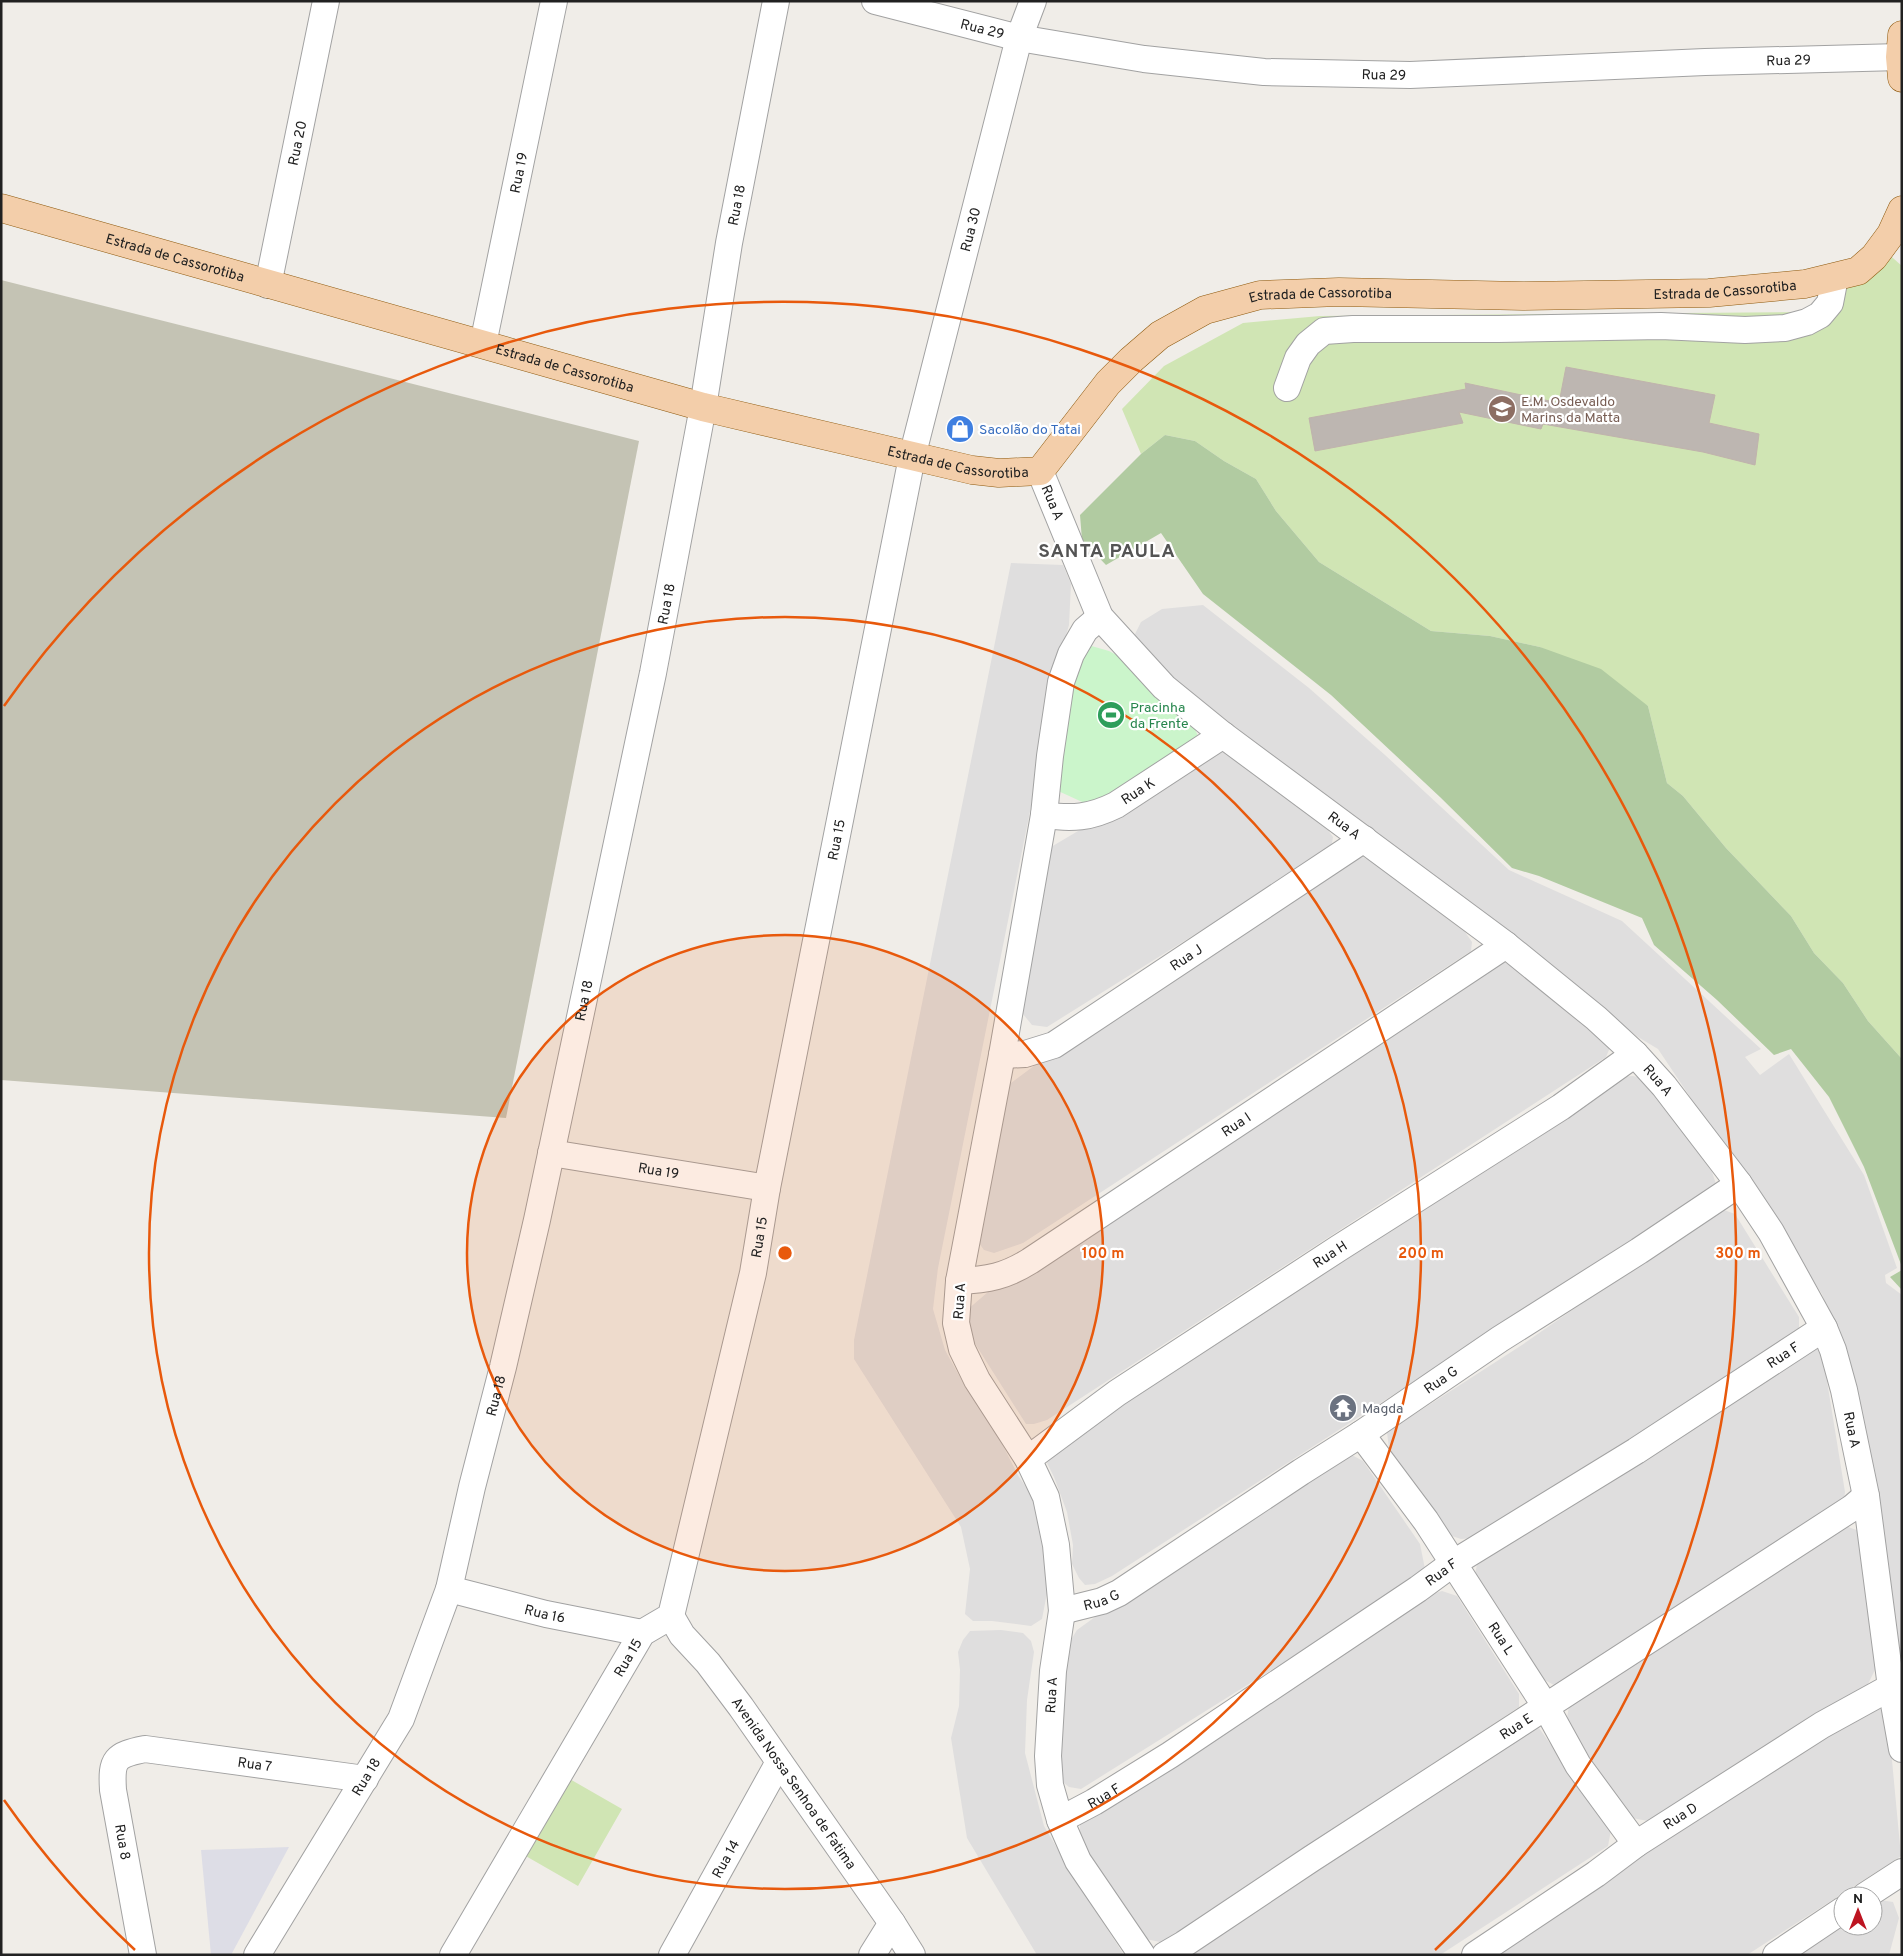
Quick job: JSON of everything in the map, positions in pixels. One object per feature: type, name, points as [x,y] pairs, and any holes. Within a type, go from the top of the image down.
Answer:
[{"type":"main road","name":"Estrada de Cassorotiba","points":[[1,208],[702,407],[912,457],[972,470],[998,473],[1040,471],[1108,383],[1131,360],[1160,336],[1205,310],[1260,295],[1339,292],[1523,296],[1709,292],[1805,284],[1858,271],[1874,257],[1891,234],[1902,210]]},
{"type":"street","name":"Rua 20","points":[[268,285],[326,1]]},
{"type":"street","name":"Rua 19","points":[[483,344],[554,1]]},
{"type":"street","name":"Rua 18","points":[[257,1955],[401,1719],[450,1589],[472,1486],[503,1367],[537,1220],[653,673],[702,407],[729,242],[776,1]]},
{"type":"street","name":"Rua 29","points":[[875,1],[1019,38],[1144,58],[1264,72],[1410,75],[1705,62],[1901,57]]},
{"type":"street","name":"Rua 30","points":[[912,457],[1019,38],[1033,1]]},
{"type":"street","points":[[1287,388],[1298,358],[1308,344],[1324,330],[1498,330],[1661,326],[1746,330],[1785,328],[1807,322],[1820,315],[1830,303],[1835,277]]},
{"type":"street","name":"Rua 15","points":[[453,1955],[642,1632],[670,1616],[753,1273],[767,1188],[912,457]]},
{"type":"street","name":"Rua A","points":[[1040,471],[1100,617],[1164,687],[1223,735],[1506,945],[1596,1018],[1635,1054],[1664,1086],[1739,1184],[1771,1232],[1824,1328],[1844,1390],[1866,1496],[1891,1688],[1902,1749]]},
{"type":"street","name":"Rua A","points":[[1100,617],[1085,630],[1071,654],[1062,682],[1050,756],[1044,816],[1002,1055],[959,1281],[956,1323],[962,1349],[977,1380],[1028,1459],[1046,1497],[1056,1545],[1062,1611],[1053,1670],[1048,1756],[1050,1785],[1060,1820],[1078,1861],[1142,1955]]},
{"type":"street","name":"Rua K","points":[[1044,816],[1068,818],[1101,813],[1223,735]]},
{"type":"street","name":"Rua J","points":[[1002,1055],[1025,1054],[1054,1045],[1364,839]]},
{"type":"street","name":"Rua I","points":[[959,1281],[997,1278],[1022,1266],[1506,945]]},
{"type":"street","name":"Rua H","points":[[1028,1459],[1117,1393],[1339,1248],[1561,1107],[1635,1054]]},
{"type":"street","name":"Rua 19","points":[[551,1153],[767,1188]]},
{"type":"street","name":"Rua G","points":[[1062,1611],[1102,1601],[1120,1593],[1361,1434],[1500,1339],[1739,1184]]},
{"type":"street","name":"Rua F","points":[[1060,1820],[1094,1802],[1170,1755],[1402,1600],[1452,1564],[1636,1451],[1824,1328]]},
{"type":"street","name":"Rua L","points":[[1361,1434],[1426,1521],[1546,1707],[1578,1765],[1636,1844]]},
{"type":"street","name":"Rua E","points":[[1165,1955],[1852,1508],[1866,1496]]},
{"type":"street","name":"Rua 16","points":[[450,1589],[546,1614],[642,1632]]},
{"type":"street","name":"Avenida Nossa Senhoa de Fatima","points":[[670,1616],[682,1635],[708,1663],[741,1707],[892,1923],[912,1955]]},
{"type":"street","name":"Rua D","points":[[1475,1955],[1596,1874],[1636,1844],[1822,1725],[1891,1688]]},
{"type":"street","name":"Rua 7","points":[[145,1749],[365,1779]]},
{"type":"street","name":"Rua 8","points":[[143,1955],[112,1766],[118,1758],[127,1753],[145,1749]]},
{"type":"street","name":"Rua 14","points":[[672,1955],[779,1762]]},
{"type":"street","points":[[1880,1886],[1902,1872]]},
{"type":"street","points":[[1776,1955],[1833,1917]]},
{"type":"street","points":[[872,1955],[892,1923]]},
{"type":"shaded area","points":[[1,280],[639,441],[506,1118],[1,1080]]},
{"type":"shaded area","points":[[1011,563],[1063,565],[1071,584],[1069,625],[1055,674],[1044,742],[938,1268],[933,1309],[945,1350],[962,1381],[1000,1440],[1019,1477],[1036,1501],[1044,1532],[1047,1593],[1042,1619],[1031,1626],[992,1621],[973,1621],[965,1614],[970,1569],[961,1527],[854,1359],[854,1340]]},
{"type":"shaded area","points":[[1203,605],[1309,688],[1385,755],[1509,870],[1622,921],[1761,1049],[1745,1057],[1760,1075],[1789,1054],[1864,1175],[1897,1268],[1885,1275],[1886,1283],[1902,1295],[1902,1664],[1859,1401],[1822,1294],[1658,1049],[1638,1037],[1176,681],[1134,636],[1141,622],[1162,609]]},
{"type":"shaded area","points":[[1223,752],[1232,756],[1322,822],[1333,837],[1331,849],[1047,1027],[1032,1025],[1018,1008],[1051,847],[1200,759]]},
{"type":"shaded area","points":[[1363,857],[1375,863],[1465,932],[1472,942],[1471,951],[1023,1243],[994,1253],[984,1250],[976,1239],[1007,1086],[1089,1025],[1348,861]]},
{"type":"shaded area","points":[[1499,962],[1511,964],[1611,1045],[1606,1057],[1047,1420],[1026,1424],[967,1331],[967,1310],[988,1292],[1483,970]]},
{"type":"shaded area","points":[[1633,1076],[1646,1079],[1712,1172],[1716,1184],[1708,1192],[1112,1576],[1095,1584],[1085,1585],[1072,1564],[1073,1545],[1067,1512],[1047,1463],[1054,1446],[1618,1077]]},
{"type":"shaded area","points":[[1721,1209],[1735,1214],[1799,1317],[1799,1331],[1474,1538],[1461,1539],[1452,1536],[1389,1449],[1387,1432],[1522,1345],[1706,1217]]},
{"type":"shaded area","points":[[1821,1344],[1845,1492],[1844,1499],[1569,1681],[1554,1685],[1541,1678],[1474,1578],[1477,1565]]},
{"type":"shaded area","points":[[1350,1454],[1363,1461],[1420,1544],[1425,1569],[1418,1578],[1081,1789],[1069,1787],[1059,1779],[1065,1662],[1069,1643],[1077,1630],[1120,1599]]},
{"type":"shaded area","points":[[1843,1525],[1859,1531],[1878,1664],[1868,1684],[1648,1821],[1632,1818],[1572,1732],[1567,1718],[1569,1706]]},
{"type":"shaded area","points":[[1442,1591],[1457,1596],[1519,1694],[1519,1707],[1207,1912],[1165,1943],[1146,1939],[1080,1844],[1080,1824],[1429,1595]]},
{"type":"shaded area","points":[[1001,1630],[1023,1633],[1031,1641],[1034,1652],[1027,1700],[1025,1753],[1044,1826],[1124,1955],[1037,1955],[967,1838],[951,1738],[959,1706],[960,1670],[958,1652],[963,1640],[970,1631]]},
{"type":"shaded area","points":[[1878,1706],[1888,1718],[1901,1856],[1854,1886],[1833,1886],[1833,1900],[1747,1955],[1483,1955],[1859,1711]]},
{"type":"shaded area","points":[[1539,1728],[1611,1830],[1608,1846],[1440,1955],[1186,1955],[1502,1746]]},
{"type":"shaded area","points":[[289,1847],[231,1955],[211,1955],[201,1850]]},
{"type":"shaded area","points":[[1883,1900],[1893,1902],[1899,1918],[1889,1955],[1788,1955],[1833,1926],[1833,1936],[1883,1936]]},
{"type":"green space","points":[[1885,251],[1902,266],[1902,1059],[1868,1021],[1843,983],[1814,953],[1791,916],[1726,848],[1683,796],[1667,783],[1648,706],[1540,647],[1490,636],[1431,631],[1319,562],[1276,511],[1256,479],[1224,461],[1195,441],[1165,435],[1141,454],[1122,409],[1164,366],[1243,323],[1320,316],[1814,312]]},
{"type":"green space","points":[[1165,435],[1195,441],[1224,461],[1256,479],[1276,511],[1319,562],[1431,631],[1490,636],[1540,647],[1601,669],[1648,706],[1667,783],[1683,796],[1726,848],[1791,916],[1814,953],[1843,983],[1868,1021],[1902,1059],[1902,1267],[1864,1167],[1829,1097],[1791,1049],[1774,1055],[1717,1000],[1654,945],[1642,918],[1539,876],[1512,868],[1440,797],[1331,695],[1203,594],[1161,533],[1106,565],[1082,540],[1080,515],[1141,454]]},
{"type":"green space","name":"Pracinha da Frente","points":[[1088,645],[1109,651],[1128,661],[1188,713],[1198,736],[1091,806],[1056,790],[1072,660]]},
{"type":"green space","points":[[1902,1270],[1902,1290],[1890,1277]]},
{"type":"green space","points":[[568,1778],[622,1809],[578,1886],[524,1855]]},
{"type":"building","points":[[1566,367],[1715,395],[1709,423],[1759,434],[1755,465],[1703,452],[1543,424],[1541,429],[1459,412],[1463,423],[1315,451],[1309,418],[1466,389],[1465,383],[1559,403]]},
{"type":"place","name":"E.M. Osdevaldo Marins da Matta","points":[[1502,409]]},
{"type":"place","name":"Sacolão do Tatai","points":[[960,429]]},
{"type":"place","name":"Pracinha da Frente","points":[[1111,715]]},
{"type":"place","name":"Magda","points":[[1343,1408]]},
{"type":"district","name":"SANTA PAULA","points":[[1107,550]]}]
